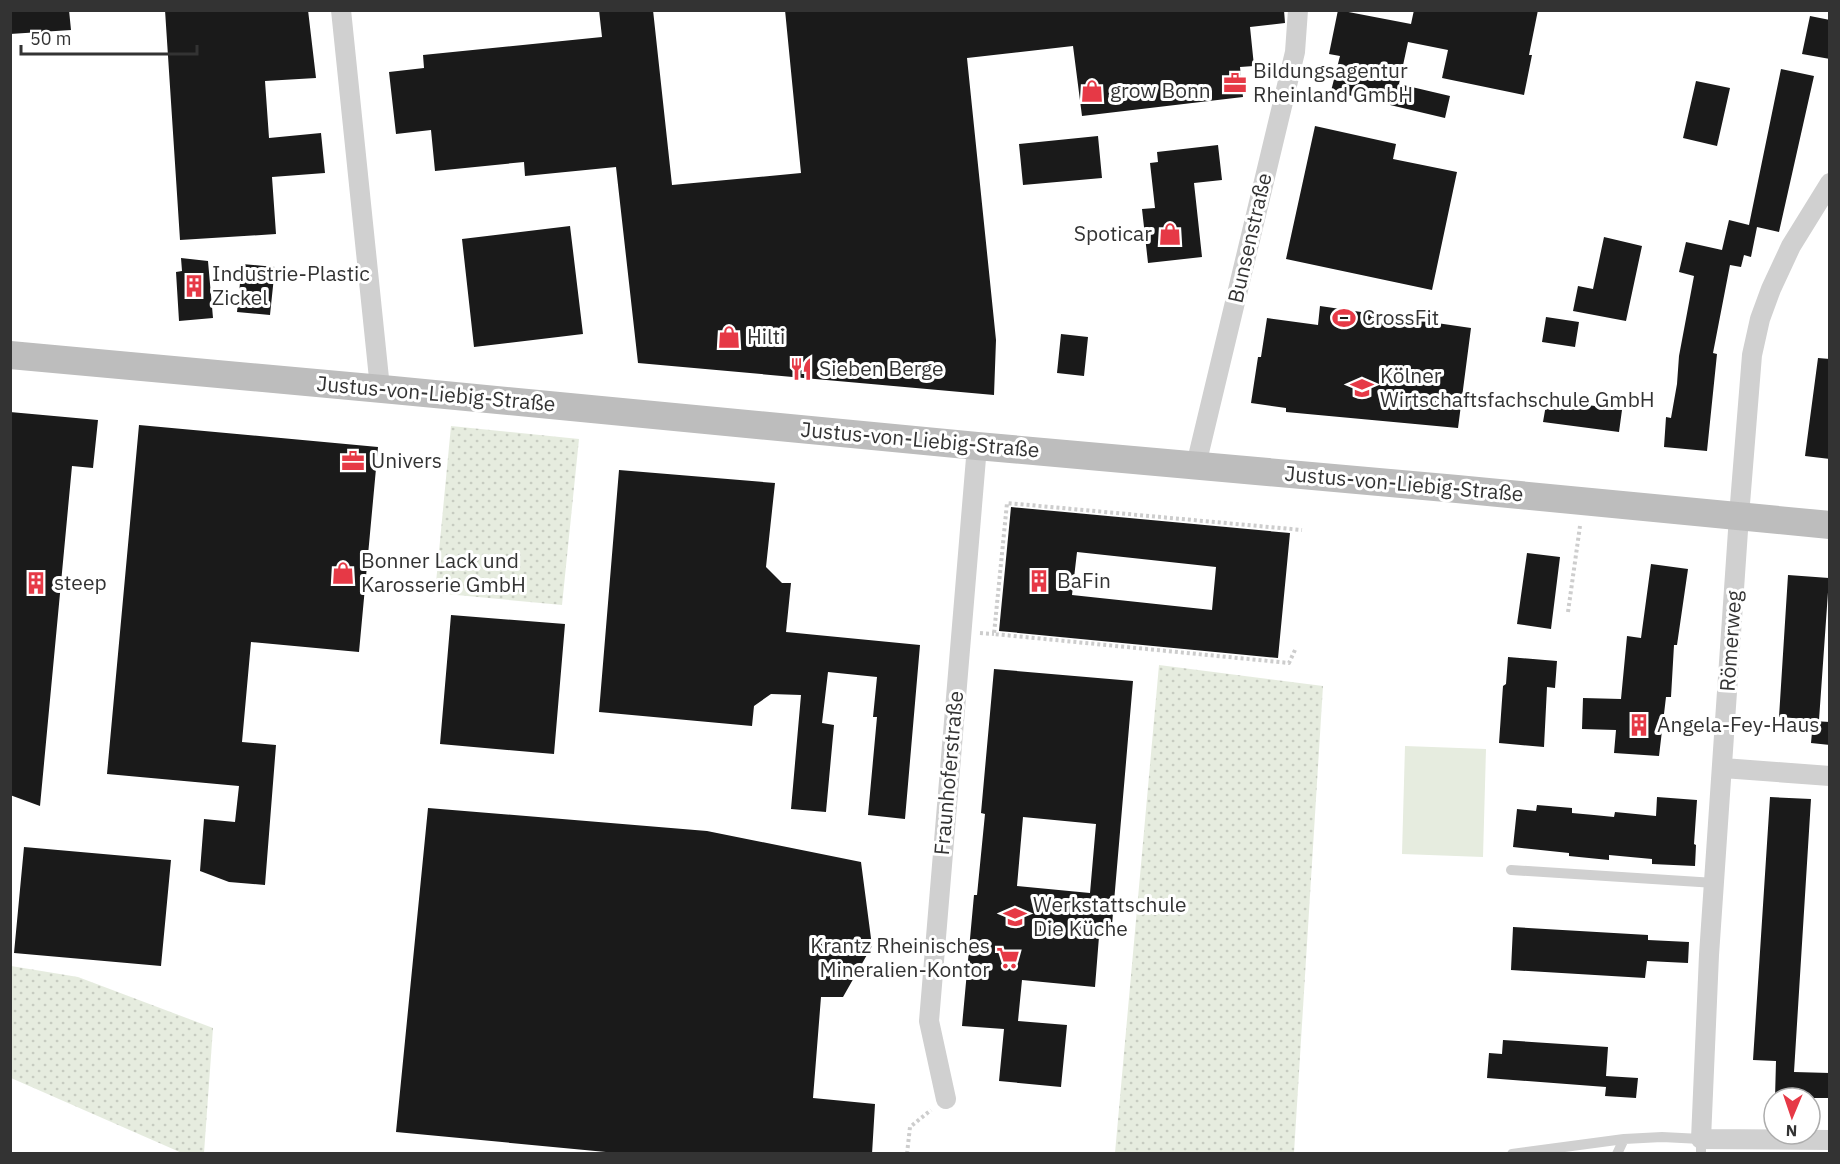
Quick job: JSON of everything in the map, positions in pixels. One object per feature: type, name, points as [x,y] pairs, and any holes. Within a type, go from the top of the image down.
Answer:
[{"type":"main road","name":"Justus-von-Liebig-Straße","points":[[10,355],[1830,525]]},
{"type":"street","points":[[341,10],[380,388]]},
{"type":"street","name":"Bunsenstraße","points":[[1196,465],[1295,52],[1298,10]]},
{"type":"street","name":"Römerweg","points":[[1701,1146],[1709,955],[1752,355],[1760,319],[1771,289],[1791,246],[1830,183]]},
{"type":"street","name":"Fraunhoferstraße","points":[[946,1099],[929,1021],[977,446]]},
{"type":"street","points":[[1723,768],[1830,776]]},
{"type":"street","points":[[1701,1146],[1830,1140]]},
{"type":"lane","points":[[1511,870],[1715,883]]},
{"type":"lane","points":[[1512,1154],[1624,1139],[1662,1137],[1701,1146]]},
{"type":"lane","points":[[1617,1154],[1624,1139]]},
{"type":"path","points":[[1568,612],[1583,502]]},
{"type":"path","points":[[1294,650],[1289,663],[994,634],[1007,503],[1302,530]]},
{"type":"path","points":[[908,1154],[910,1127],[946,1099]]},
{"type":"shaded area","points":[[451,426],[579,439],[562,605],[435,593]]},
{"type":"shaded area","points":[[1159,665],[1323,686],[1294,1153],[1115,1153]]},
{"type":"shaded area","points":[[1405,746],[1486,749],[1483,857],[1402,854]]},
{"type":"shaded area","points":[[11,966],[78,977],[213,1028],[204,1153],[182,1153],[11,1078]]},
{"type":"building","points":[[10,10],[69,10],[71,30],[10,34]]},
{"type":"building","points":[[165,10],[308,10],[316,78],[265,81],[269,138],[321,133],[325,173],[272,177],[276,234],[180,240]]},
{"type":"building","points":[[599,10],[653,10],[672,185],[801,173],[785,10],[1284,10],[1285,23],[1250,27],[1254,66],[1240,67],[1243,97],[1082,116],[1073,46],[967,58],[996,340],[994,395],[638,363],[616,167],[525,176],[524,162],[435,171],[431,130],[396,134],[389,72],[424,68],[423,55],[602,37]]},
{"type":"building","points":[[1338,10],[1411,24],[1414,10],[1538,10],[1524,95],[1442,78],[1448,50],[1408,42],[1399,84],[1450,96],[1445,118],[1331,91],[1340,56],[1329,54]]},
{"type":"building","points":[[1810,16],[1830,20],[1830,59],[1802,54]]},
{"type":"building","points":[[1781,69],[1814,76],[1779,232],[1757,227],[1751,257],[1744,255],[1741,267],[1730,265],[1713,353],[1717,354],[1707,451],[1664,447],[1666,417],[1671,418],[1679,356],[1694,276],[1679,272],[1686,242],[1722,250],[1729,220],[1749,225]]},
{"type":"building","points":[[1696,81],[1730,88],[1717,146],[1683,138]]},
{"type":"building","points":[[1315,126],[1396,144],[1393,159],[1457,172],[1432,290],[1286,259]]},
{"type":"building","points":[[1098,136],[1102,178],[1023,185],[1019,144]]},
{"type":"building","points":[[1218,145],[1222,180],[1194,183],[1202,257],[1148,263],[1142,209],[1155,208],[1150,163],[1158,162],[1157,152]]},
{"type":"building","points":[[570,226],[583,334],[474,347],[462,239]]},
{"type":"building","points":[[1604,237],[1642,246],[1626,321],[1573,311],[1578,286],[1593,289]]},
{"type":"building","name":"Industrie-Plastic Zickel","points":[[181,258],[208,261],[213,318],[179,321],[176,272],[182,271]]},
{"type":"building","points":[[242,264],[275,267],[270,315],[237,312]]},
{"type":"building","points":[[1320,306],[1471,328],[1458,428],[1286,412],[1286,408],[1251,403],[1267,318],[1318,325]]},
{"type":"building","points":[[1546,317],[1579,322],[1575,347],[1542,342]]},
{"type":"building","points":[[1061,334],[1088,337],[1084,376],[1057,373]]},
{"type":"building","points":[[1818,358],[1830,359],[1830,459],[1805,456]]},
{"type":"building","points":[[1547,399],[1622,410],[1619,432],[1543,422]]},
{"type":"building","name":"steep","points":[[10,412],[98,420],[93,468],[72,466],[40,806],[10,795]]},
{"type":"building","points":[[139,425],[378,447],[359,652],[251,642],[242,742],[276,745],[265,885],[229,882],[200,871],[204,819],[235,822],[239,786],[107,774]]},
{"type":"building","points":[[619,470],[775,483],[766,567],[782,583],[791,583],[786,632],[920,645],[905,819],[868,815],[877,717],[873,717],[877,677],[828,672],[822,723],[834,725],[826,812],[791,809],[801,695],[771,694],[754,706],[752,726],[599,712]]},
{"type":"building","name":"BaFin","points":[[1011,507],[1290,533],[1278,658],[999,631]],"holes":[[[1077,552],[1216,567],[1212,610],[1072,595]]]},
{"type":"building","points":[[1527,553],[1560,557],[1551,629],[1517,624]]},
{"type":"building","points":[[1651,564],[1688,569],[1677,645],[1674,645],[1671,697],[1666,697],[1659,756],[1614,753],[1616,730],[1582,729],[1583,698],[1621,699],[1627,636],[1641,638]]},
{"type":"building","points":[[1788,575],[1829,578],[1819,720],[1779,717]]},
{"type":"building","points":[[451,615],[565,624],[554,754],[440,744]]},
{"type":"building","points":[[1508,657],[1557,661],[1555,688],[1547,687],[1544,747],[1499,743],[1503,686],[1506,684]]},
{"type":"building","points":[[994,669],[1133,681],[1112,925],[1100,924],[1095,987],[1022,980],[1018,1021],[1067,1025],[1061,1087],[999,1081],[1004,1029],[962,1026],[974,895],[977,895],[985,814],[981,813]],"holes":[[[1023,817],[1096,824],[1090,893],[1017,886]]]},
{"type":"building","points":[[1813,721],[1830,722],[1830,745],[1811,743]]},
{"type":"building","points":[[1657,797],[1697,800],[1695,866],[1652,864],[1652,859],[1609,855],[1609,860],[1569,856],[1569,853],[1513,847],[1517,809],[1536,811],[1537,805],[1572,808],[1572,813],[1614,817],[1615,812],[1656,816]]},
{"type":"building","points":[[1770,797],[1811,799],[1794,1072],[1830,1073],[1830,1098],[1822,1098],[1822,1086],[1775,1086],[1776,1061],[1753,1060]]},
{"type":"building","points":[[428,808],[707,831],[861,862],[872,946],[843,997],[821,997],[813,1098],[875,1104],[872,1154],[627,1154],[396,1132]]},
{"type":"building","points":[[24,847],[171,860],[161,966],[14,953]]},
{"type":"building","points":[[1513,927],[1648,935],[1648,940],[1689,942],[1688,963],[1647,961],[1645,978],[1511,970]]},
{"type":"building","points":[[1503,1040],[1608,1047],[1606,1076],[1638,1078],[1636,1098],[1605,1096],[1606,1087],[1487,1078],[1489,1053],[1502,1054]]},
{"type":"place","name":"Bildungsagentur Rheinland GmbH","points":[[1235,83]]},
{"type":"place","name":"grow Bonn","points":[[1092,91]]},
{"type":"place","name":"Spoticar","points":[[1170,234]]},
{"type":"place","name":"Industrie-Plastic Zickel","points":[[194,286]]},
{"type":"place","name":"CrossFit","points":[[1344,318]]},
{"type":"place","name":"Hilti","points":[[729,337]]},
{"type":"place","name":"Sieben Berge","points":[[801,369]]},
{"type":"place","name":"Kölner Wirtschaftsfachschule GmbH","points":[[1362,388]]},
{"type":"place","name":"Univers","points":[[353,461]]},
{"type":"place","name":"Bonner Lack und Karosserie GmbH","points":[[343,573]]},
{"type":"place","name":"BaFin","points":[[1039,581]]},
{"type":"place","name":"steep","points":[[36,583]]},
{"type":"place","name":"Angela-Fey-Haus","points":[[1639,725]]},
{"type":"place","name":"Werkstattschule Die Küche","points":[[1015,917]]},
{"type":"place","name":"Krantz Rheinisches Mineralien-Kontor","points":[[1008,958]]}]
